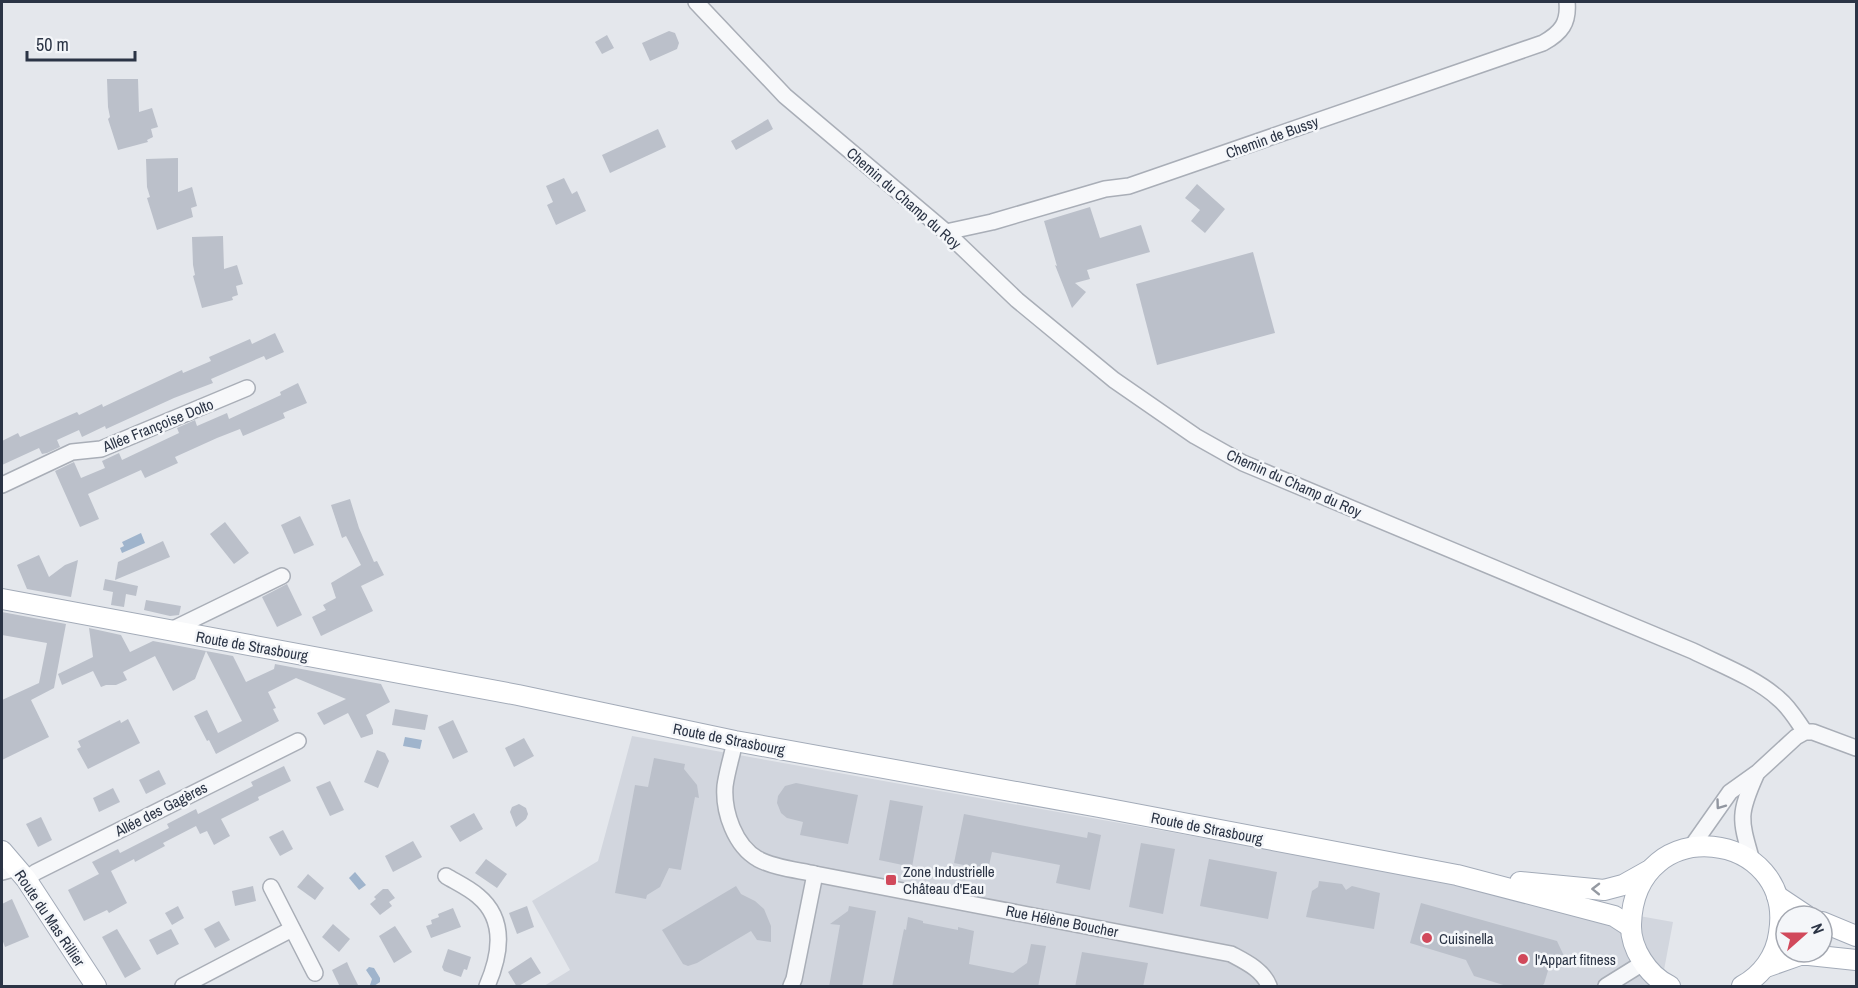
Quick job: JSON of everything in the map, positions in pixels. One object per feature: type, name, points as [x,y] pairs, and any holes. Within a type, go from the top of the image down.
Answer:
[{"type":"main road","name":"Route de Strasbourg","points":[[2,599],[519,695],[735,741],[1457,875],[1614,916],[1631,927]]},
{"type":"main road","name":"Route de Strasbourg","points":[[1457,875],[1604,890],[1623,885],[1650,870],[1670,855],[1692,846]]},
{"type":"main road","points":[[1692,846],[1713,846],[1733,850],[1752,861],[1767,876],[1777,896],[1781,921],[1777,945],[1766,967],[1742,987]]},
{"type":"main road","name":"Route du Mas Rillier","points":[[2,851],[15,873],[96,987]]},
{"type":"main road","points":[[1650,870],[1638,887],[1632,907],[1631,927],[1635,946],[1644,963],[1667,986]]},
{"type":"main road","points":[[1777,896],[1789,904]]},
{"type":"main road","points":[[1834,927],[1857,936]]},
{"type":"main road","points":[[1766,967],[1809,955],[1857,960]]},
{"type":"street","name":"Chemin du Champ du Roy","points":[[696,2],[785,96],[946,232],[1017,300],[1114,380],[1195,436],[1263,472],[1693,651],[1754,682],[1779,698],[1805,732]]},
{"type":"street","name":"Chemin de Bussy","points":[[946,232],[992,222],[1105,189],[1129,186],[1543,43],[1558,34],[1568,12],[1566,2]]},
{"type":"street","name":"Allée Françoise Dolto","points":[[2,484],[72,452],[101,449],[247,388]]},
{"type":"street","points":[[169,631],[282,576]]},
{"type":"street","points":[[1692,846],[1730,792],[1758,772],[1796,737],[1805,732],[1813,732],[1857,748]]},
{"type":"street","name":"Allée des Gagères","points":[[15,873],[36,872],[298,741]]},
{"type":"street","name":"Rue Hélène Boucher","points":[[735,741],[725,787],[727,813],[736,834],[747,851],[759,860],[779,867],[1231,954],[1251,964],[1268,981],[1269,987]]},
{"type":"street","points":[[1752,861],[1742,825],[1744,802],[1758,772]]},
{"type":"street","points":[[791,987],[815,874]]},
{"type":"street","points":[[446,876],[479,896],[492,912],[499,928],[499,949],[487,987]]},
{"type":"street","points":[[271,887],[315,973]]},
{"type":"street","points":[[183,987],[292,929]]},
{"type":"street","points":[[1606,987],[1644,963]]},
{"type":"shaded area","points":[[632,736],[1673,922],[1661,986],[544,986],[570,970],[532,901],[598,861]]},
{"type":"water","points":[[141,533],[145,543],[122,553],[120,548],[124,546],[122,542]]},
{"type":"water","points":[[405,737],[422,740],[420,749],[403,746]]},
{"type":"water","points":[[355,872],[366,885],[359,890],[349,878]]},
{"type":"water","points":[[369,967],[374,968],[380,978],[380,982],[374,986],[370,985],[372,979],[366,970]]},
{"type":"building","points":[[669,31],[675,33],[679,43],[677,49],[650,61],[642,43]]},
{"type":"building","points":[[607,35],[614,48],[602,54],[595,42]]},
{"type":"building","points":[[107,79],[138,79],[139,112],[152,108],[158,127],[151,129],[153,137],[147,140],[148,142],[118,150],[108,119],[110,117]]},
{"type":"building","points":[[768,119],[773,129],[736,150],[731,141]]},
{"type":"building","points":[[658,129],[666,147],[610,173],[602,155]]},
{"type":"building","points":[[178,158],[178,192],[192,187],[197,206],[191,208],[193,217],[157,230],[147,198],[150,197],[147,187],[146,159]]},
{"type":"building","points":[[564,178],[572,194],[577,191],[586,211],[556,225],[547,205],[553,202],[546,186]]},
{"type":"building","points":[[1197,184],[1225,209],[1205,233],[1191,221],[1200,210],[1185,198]]},
{"type":"building","points":[[1090,207],[1100,238],[1141,225],[1150,252],[1087,270],[1090,279],[1075,283],[1086,292],[1072,308],[1055,265],[1057,266],[1044,221]]},
{"type":"building","points":[[223,236],[224,269],[237,265],[243,284],[236,286],[238,295],[232,297],[233,300],[202,308],[193,276],[195,275],[192,237]]},
{"type":"building","points":[[1253,252],[1275,333],[1157,365],[1136,284]]},
{"type":"building","points":[[275,333],[284,352],[266,360],[264,356],[211,379],[213,383],[106,429],[105,426],[82,437],[79,430],[57,440],[60,447],[47,453],[42,454],[39,448],[2,465],[2,441],[18,433],[20,437],[77,412],[79,415],[102,404],[103,407],[182,370],[183,373],[211,361],[209,357],[250,339],[252,344]]},
{"type":"building","points":[[298,383],[307,403],[283,413],[285,418],[243,436],[240,429],[175,457],[178,463],[145,478],[141,470],[88,494],[99,519],[80,527],[55,471],[74,462],[81,478],[105,468],[102,461],[119,453],[122,460],[179,433],[177,428],[195,420],[197,426],[227,413],[229,419],[281,395],[280,392]]},
{"type":"building","points":[[350,499],[359,528],[374,562],[377,561],[384,575],[361,586],[373,611],[321,636],[312,617],[326,610],[323,605],[336,598],[331,583],[361,565],[346,536],[342,538],[331,505]]},
{"type":"building","points":[[300,516],[314,545],[294,554],[281,525]]},
{"type":"building","points":[[225,522],[249,553],[234,564],[210,534]]},
{"type":"building","points":[[163,541],[170,557],[115,580],[118,562]]},
{"type":"building","points":[[39,555],[49,577],[65,565],[78,560],[71,597],[27,589],[17,565]]},
{"type":"building","points":[[105,579],[138,586],[136,596],[126,594],[124,607],[111,605],[113,592],[103,590]]},
{"type":"building","points":[[287,584],[302,615],[277,627],[262,597]]},
{"type":"building","points":[[146,600],[181,606],[179,615],[170,616],[144,610]]},
{"type":"building","points":[[2,612],[66,624],[54,688],[31,700],[49,737],[2,760],[2,700],[39,683],[47,643],[2,635]]},
{"type":"building","points":[[89,628],[121,635],[130,652],[153,641],[206,651],[195,679],[173,691],[155,656],[123,672],[127,680],[116,685],[101,687],[93,671],[62,685],[58,674],[93,657]]},
{"type":"building","points":[[206,651],[233,656],[246,682],[274,669],[275,664],[381,684],[390,702],[366,715],[373,734],[361,738],[348,713],[324,725],[317,713],[346,699],[296,678],[268,692],[276,708],[273,709],[279,721],[216,754],[194,716],[207,710],[218,733],[242,721]]},
{"type":"building","points":[[395,709],[428,715],[425,730],[392,725]]},
{"type":"building","points":[[128,719],[140,743],[88,769],[77,749],[81,747],[78,741],[120,720],[121,723]]},
{"type":"building","points":[[453,720],[468,752],[453,759],[438,727]]},
{"type":"building","points":[[524,738],[534,756],[514,767],[505,748]]},
{"type":"building","points":[[377,750],[385,753],[389,761],[378,788],[364,782]]},
{"type":"building","points":[[654,758],[685,764],[684,769],[697,785],[699,798],[695,797],[681,870],[669,868],[660,887],[647,895],[646,899],[615,893],[635,785],[648,787]]},
{"type":"building","points":[[284,766],[291,781],[221,819],[230,836],[214,845],[207,831],[200,834],[196,826],[163,843],[165,846],[135,862],[134,859],[111,871],[127,903],[109,913],[107,910],[84,921],[68,890],[99,874],[92,862],[118,849],[120,853],[169,828],[167,824],[196,809],[198,814],[253,786],[251,782]]},
{"type":"building","points":[[159,770],[166,784],[146,794],[139,780]]},
{"type":"building","points":[[330,781],[344,810],[330,816],[316,787]]},
{"type":"building","points":[[796,783],[858,795],[848,844],[800,835],[803,822],[787,818],[781,813],[777,803],[778,796],[785,786]]},
{"type":"building","points":[[113,788],[120,802],[99,812],[93,798]]},
{"type":"building","points":[[890,800],[923,806],[912,867],[879,860]]},
{"type":"building","points":[[519,804],[526,808],[528,814],[526,819],[516,827],[510,812],[512,807]]},
{"type":"building","points":[[474,813],[483,829],[460,842],[450,826]]},
{"type":"building","points":[[964,814],[1087,838],[1088,832],[1101,835],[1090,890],[1056,883],[1060,865],[992,852],[988,870],[954,863]]},
{"type":"building","points":[[41,817],[52,840],[38,847],[26,824]]},
{"type":"building","points":[[283,830],[293,849],[280,856],[269,837]]},
{"type":"building","points":[[413,841],[422,857],[393,872],[385,856]]},
{"type":"building","points":[[1141,843],[1175,849],[1163,914],[1129,907]]},
{"type":"building","points":[[486,859],[507,874],[497,888],[475,873]]},
{"type":"building","points":[[1209,859],[1277,872],[1268,919],[1200,906]]},
{"type":"building","points":[[308,874],[324,888],[315,900],[297,887]]},
{"type":"building","points":[[1319,881],[1342,884],[1346,890],[1352,886],[1380,893],[1374,929],[1306,917],[1312,891],[1318,887]]},
{"type":"building","points":[[253,886],[256,901],[235,906],[232,891]]},
{"type":"building","points":[[736,886],[741,894],[764,909],[771,926],[771,942],[757,940],[751,931],[697,963],[688,966],[683,964],[662,930]]},
{"type":"building","points":[[383,889],[388,889],[395,898],[389,902],[392,906],[380,915],[370,904]]},
{"type":"building","points":[[12,899],[29,937],[5,947],[2,939],[2,904]]},
{"type":"building","points":[[1421,903],[1557,941],[1564,956],[1550,964],[1544,984],[1540,987],[1510,987],[1474,976],[1466,960],[1410,943]]},
{"type":"building","points":[[178,906],[184,918],[172,925],[165,913]]},
{"type":"building","points":[[527,906],[534,927],[517,934],[509,913]]},
{"type":"building","points":[[849,906],[876,911],[862,987],[829,987],[840,925],[830,924],[848,911]]},
{"type":"building","points":[[453,908],[461,927],[431,938],[426,926],[432,924],[431,920],[439,917],[438,914]]},
{"type":"building","points":[[908,917],[923,921],[923,923],[974,931],[969,964],[1013,973],[1027,963],[1031,944],[1046,946],[1038,987],[892,987]]},
{"type":"building","points":[[219,921],[230,940],[215,948],[204,929]]},
{"type":"building","points":[[333,924],[350,939],[339,952],[322,937]]},
{"type":"building","points":[[395,926],[412,952],[394,963],[379,936]]},
{"type":"building","points":[[117,929],[141,969],[125,978],[102,937]]},
{"type":"building","points":[[171,929],[179,944],[157,955],[149,940]]},
{"type":"building","points":[[448,949],[471,957],[467,970],[464,969],[461,977],[444,971],[442,967]]},
{"type":"building","points":[[1082,952],[1148,963],[1143,987],[1075,987]]},
{"type":"building","points":[[531,957],[541,973],[517,987],[508,972]]},
{"type":"building","points":[[347,962],[359,987],[340,987],[332,970]]},
{"type":"place","name":"Zone Industrielle Château d'Eau","points":[[891,880]]},
{"type":"place","name":"Cuisinella","points":[[1427,938]]},
{"type":"place","name":"l'Appart fitness","points":[[1523,959]]}]
